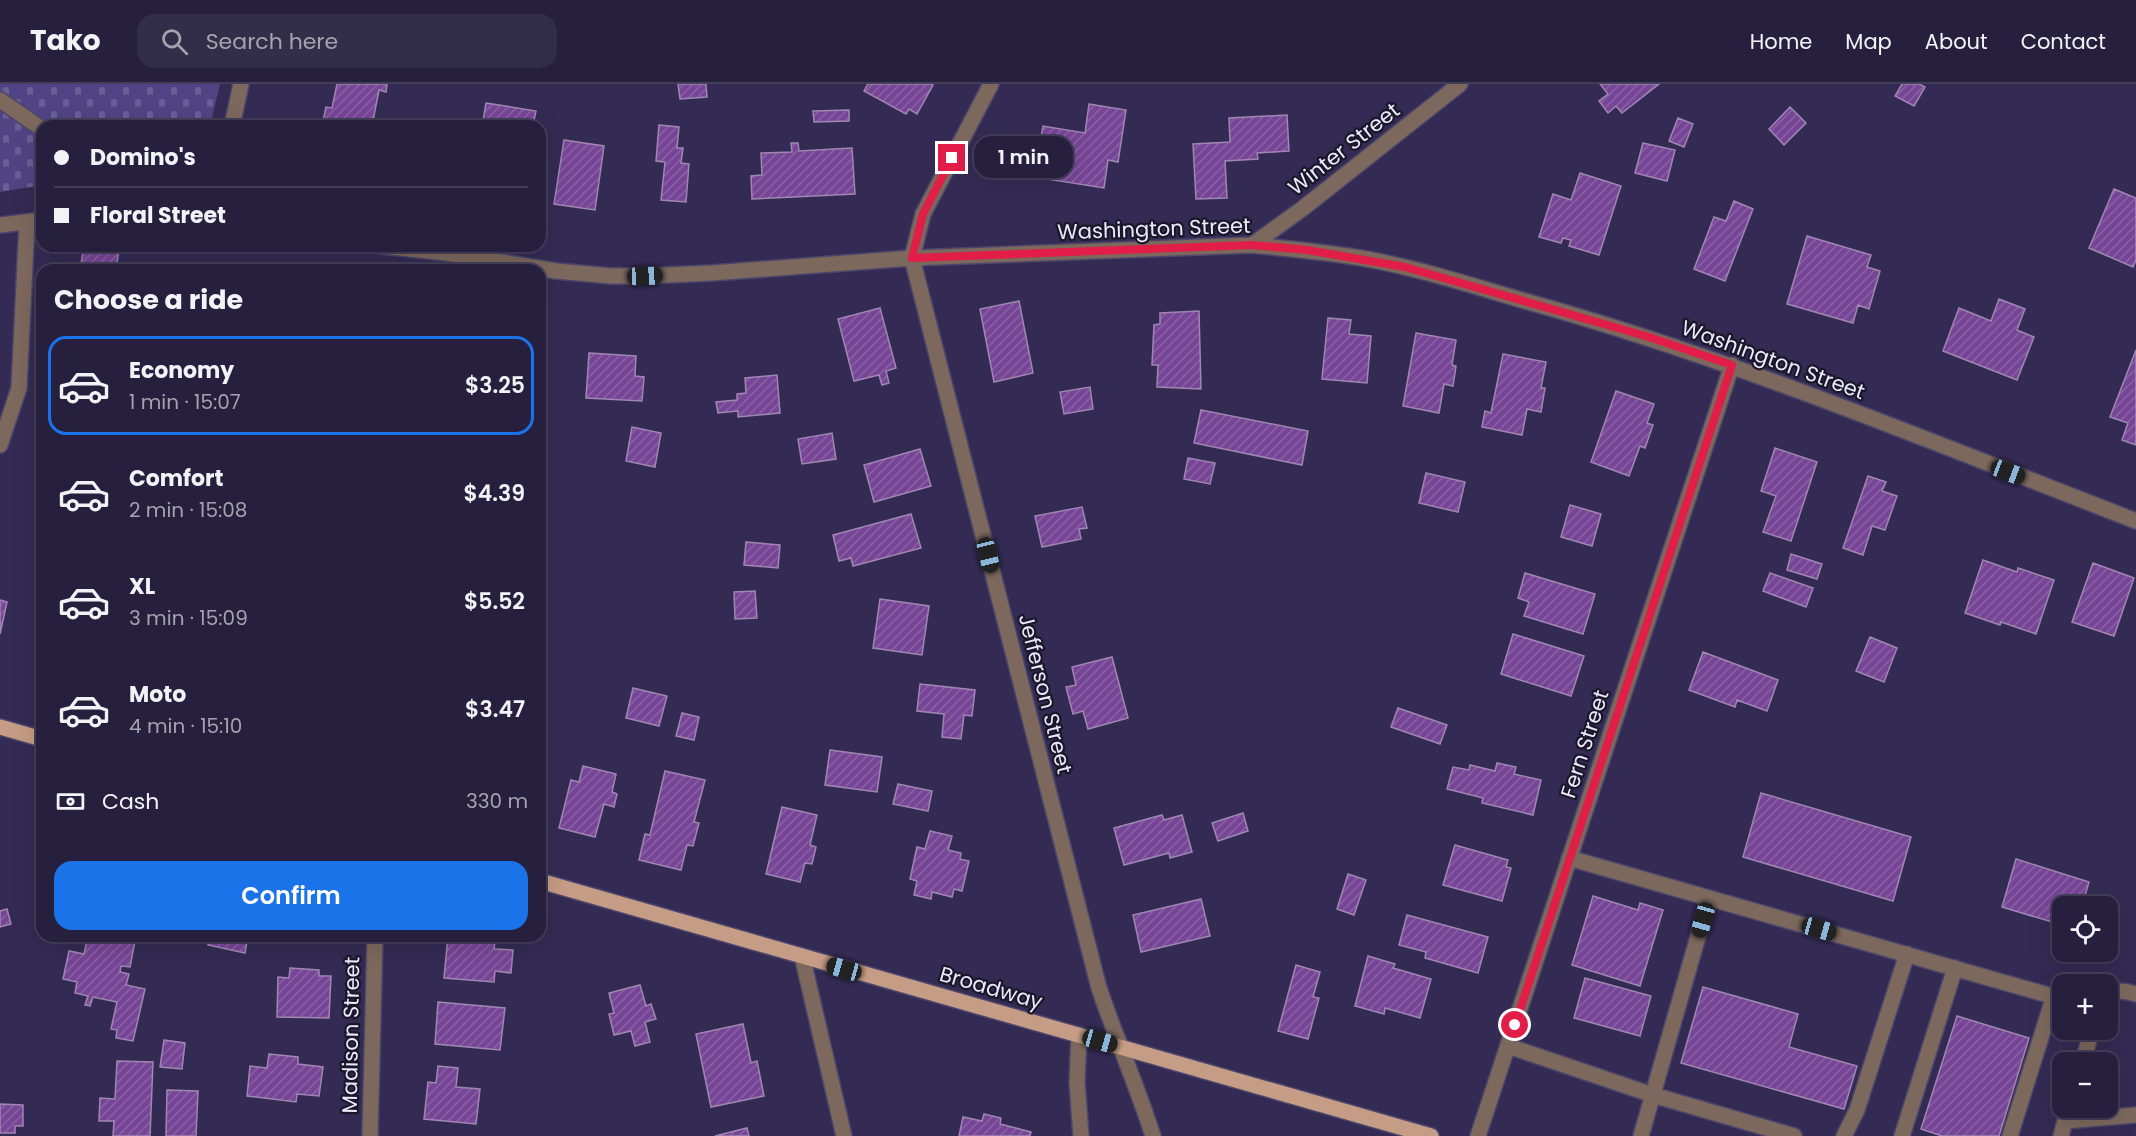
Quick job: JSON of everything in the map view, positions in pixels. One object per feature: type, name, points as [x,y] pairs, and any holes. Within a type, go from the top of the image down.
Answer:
[{"type":"main road","points":[[0,727],[36,737]]},
{"type":"main road","name":"Broadway","points":[[546,883],[1431,1136]]},
{"type":"street","points":[[233,120],[241,84]]},
{"type":"street","points":[[912,258],[923,214],[991,84]]},
{"type":"street","name":"Winter Street","points":[[1252,245],[1310,203],[1460,84]]},
{"type":"street","points":[[0,100],[36,125]]},
{"type":"street","points":[[0,225],[34,221],[19,388],[0,445]]},
{"type":"street","name":"Washington Street","points":[[546,269],[611,276],[712,273],[912,258],[1252,245],[1307,250],[1405,267],[1649,337],[1732,365],[2136,521]]},
{"type":"street","name":"Washington Street","points":[[438,252],[514,264]]},
{"type":"street","name":"Jefferson Street","points":[[912,258],[1099,988],[1137,1086],[1153,1136]]},
{"type":"street","name":"Fern Street","points":[[1478,1136],[1732,365]]},
{"type":"street","points":[[1569,858],[2052,995]]},
{"type":"street","points":[[1641,1136],[1709,898]]},
{"type":"street","name":"Madison Street","points":[[370,1136],[375,942]]},
{"type":"street","points":[[1844,1136],[1857,1110],[1907,954]]},
{"type":"street","points":[[802,956],[844,1136]]},
{"type":"street","points":[[1902,1136],[1955,968]]},
{"type":"street","points":[[2118,991],[2136,994]]},
{"type":"street","points":[[2010,1136],[2052,1014]]},
{"type":"street","points":[[1079,1035],[1077,1082],[1081,1136]]},
{"type":"street","points":[[1508,1046],[1653,1095],[1794,1136]]},
{"type":"street","points":[[2118,1115],[2136,1115]]},
{"type":"street","points":[[2061,1136],[2066,1118]]},
{"type":"green space","points":[[0,84],[220,84],[211,120],[36,120],[36,186],[0,192]]},
{"type":"building","points":[[337,84],[387,84],[386,92],[379,90],[373,120],[323,120],[326,107],[332,108]]},
{"type":"building","points":[[678,84],[706,84],[707,97],[680,99]]},
{"type":"building","points":[[868,84],[933,85],[917,114],[909,109],[906,114],[864,91]]},
{"type":"building","points":[[1600,84],[1659,84],[1622,113],[1616,106],[1608,113],[1599,101],[1608,94]]},
{"type":"building","points":[[1902,84],[1919,84],[1925,87],[1914,106],[1895,96]]},
{"type":"building","points":[[486,103],[536,111],[534,120],[483,120]]},
{"type":"building","points":[[1089,104],[1126,110],[1118,162],[1108,160],[1104,188],[1034,177],[1043,126],[1085,133]]},
{"type":"building","points":[[1790,107],[1806,123],[1784,145],[1769,129]]},
{"type":"building","points":[[849,110],[849,121],[814,122],[813,111]]},
{"type":"building","points":[[1287,115],[1289,151],[1257,153],[1258,159],[1225,161],[1227,198],[1196,199],[1193,144],[1230,142],[1229,118]]},
{"type":"building","points":[[1678,118],[1693,124],[1684,147],[1669,141]]},
{"type":"building","points":[[659,125],[679,127],[677,148],[683,148],[681,163],[689,164],[686,202],[661,200],[665,162],[656,161]]},
{"type":"building","points":[[564,140],[604,146],[595,210],[554,204]]},
{"type":"building","points":[[791,143],[798,143],[799,151],[852,148],[855,194],[752,199],[751,176],[762,175],[761,153],[792,152]]},
{"type":"building","points":[[1643,143],[1675,150],[1667,181],[1635,173]]},
{"type":"building","points":[[1580,173],[1621,186],[1599,255],[1569,246],[1571,240],[1563,238],[1561,243],[1539,237],[1553,194],[1571,200]]},
{"type":"building","points":[[2114,189],[2136,198],[2136,260],[2133,267],[2089,248]]},
{"type":"building","points":[[1734,201],[1753,209],[1725,281],[1694,269],[1714,217],[1726,221]]},
{"type":"building","points":[[1807,236],[1871,255],[1867,267],[1880,271],[1869,309],[1858,305],[1853,323],[1787,304]]},
{"type":"building","points":[[83,252],[119,252],[117,264],[81,264]]},
{"type":"building","points":[[1999,299],[2025,309],[2017,330],[2034,337],[2017,380],[1943,351],[1959,308],[1991,321]]},
{"type":"building","points":[[1019,301],[1033,373],[994,382],[980,309]]},
{"type":"building","points":[[880,308],[896,368],[886,371],[889,383],[882,385],[879,375],[854,381],[838,319]]},
{"type":"building","points":[[1199,311],[1201,389],[1157,387],[1158,365],[1152,365],[1154,325],[1160,324],[1160,313]]},
{"type":"building","points":[[1328,318],[1351,320],[1349,334],[1371,336],[1367,383],[1322,379]]},
{"type":"building","points":[[1416,333],[1456,340],[1452,365],[1456,366],[1453,386],[1444,384],[1439,413],[1403,406]]},
{"type":"building","points":[[2136,350],[2136,445],[2122,440],[2128,423],[2110,417]]},
{"type":"building","points":[[589,353],[636,356],[635,376],[644,377],[642,401],[586,398]]},
{"type":"building","points":[[1503,354],[1546,362],[1541,388],[1545,388],[1541,412],[1527,409],[1522,435],[1482,427],[1485,411],[1491,413]]},
{"type":"building","points":[[777,375],[780,413],[738,417],[738,411],[718,413],[716,402],[737,400],[737,394],[746,393],[745,378]]},
{"type":"building","points":[[1090,387],[1093,409],[1064,414],[1060,392]]},
{"type":"building","points":[[1616,391],[1654,404],[1647,423],[1653,425],[1645,448],[1640,446],[1629,476],[1591,462]]},
{"type":"building","points":[[1201,410],[1308,431],[1302,465],[1194,443]]},
{"type":"building","points":[[632,427],[661,433],[655,467],[626,461]]},
{"type":"building","points":[[832,433],[836,459],[802,464],[798,439]]},
{"type":"building","points":[[1775,448],[1817,462],[1791,541],[1763,532],[1776,496],[1761,491]]},
{"type":"building","points":[[920,449],[931,486],[874,502],[864,465]]},
{"type":"building","points":[[1188,458],[1215,463],[1210,484],[1184,479]]},
{"type":"building","points":[[1426,473],[1465,482],[1458,512],[1419,503]]},
{"type":"building","points":[[1868,476],[1886,482],[1882,491],[1897,496],[1885,530],[1872,526],[1863,555],[1843,548]]},
{"type":"building","points":[[1570,505],[1601,514],[1592,546],[1561,537]]},
{"type":"building","points":[[1082,507],[1087,528],[1079,529],[1081,539],[1042,547],[1035,516]]},
{"type":"building","points":[[911,514],[921,548],[853,566],[851,558],[839,561],[833,535]]},
{"type":"building","points":[[746,542],[780,545],[778,568],[744,565]]},
{"type":"building","points":[[1791,554],[1822,564],[1817,579],[1787,570]]},
{"type":"building","points":[[1983,560],[2017,572],[2018,568],[2054,580],[2036,634],[1965,613]]},
{"type":"building","points":[[2093,563],[2134,578],[2114,636],[2072,622]]},
{"type":"building","points":[[1525,573],[1595,594],[1583,634],[1524,616],[1529,602],[1518,598]]},
{"type":"building","points":[[1770,573],[1813,588],[1806,607],[1763,591]]},
{"type":"building","points":[[755,591],[757,618],[735,619],[734,592]]},
{"type":"building","points":[[880,599],[929,606],[922,655],[873,648]]},
{"type":"building","points":[[0,600],[7,602],[0,634]]},
{"type":"building","points":[[1513,634],[1584,656],[1571,696],[1501,674]]},
{"type":"building","points":[[1870,637],[1897,648],[1884,682],[1856,671]]},
{"type":"building","points":[[1703,652],[1778,680],[1767,711],[1737,700],[1735,707],[1689,690]]},
{"type":"building","points":[[1112,657],[1128,718],[1088,729],[1083,711],[1073,714],[1066,687],[1076,685],[1072,667]]},
{"type":"building","points":[[920,684],[975,690],[972,716],[964,715],[961,739],[942,737],[944,714],[917,711]]},
{"type":"building","points":[[633,688],[667,696],[659,726],[626,718]]},
{"type":"building","points":[[1398,708],[1447,725],[1440,744],[1391,727]]},
{"type":"building","points":[[682,713],[699,717],[694,740],[676,736]]},
{"type":"building","points":[[830,750],[882,757],[877,792],[825,785]]},
{"type":"building","points":[[1497,763],[1516,767],[1514,774],[1541,780],[1533,815],[1482,803],[1483,798],[1447,789],[1453,767],[1469,770],[1470,765],[1495,771]]},
{"type":"building","points":[[583,766],[616,774],[612,792],[617,794],[614,807],[604,804],[595,837],[559,828],[571,780],[579,782]]},
{"type":"building","points":[[665,771],[705,780],[694,822],[699,823],[693,846],[687,845],[681,870],[639,860],[645,834],[650,835]]},
{"type":"building","points":[[898,784],[932,791],[928,811],[893,804]]},
{"type":"building","points":[[1761,793],[1911,837],[1893,901],[1743,857]]},
{"type":"building","points":[[782,807],[817,815],[810,845],[816,847],[812,864],[805,863],[800,882],[766,874]]},
{"type":"building","points":[[1243,813],[1248,831],[1218,841],[1212,823]]},
{"type":"building","points":[[1162,815],[1164,820],[1182,815],[1192,852],[1170,858],[1169,853],[1124,865],[1114,828]]},
{"type":"building","points":[[930,831],[952,836],[948,850],[961,853],[960,859],[969,861],[962,891],[954,889],[952,897],[932,892],[931,899],[914,895],[917,881],[910,879],[917,847],[925,849]]},
{"type":"building","points":[[1455,845],[1508,860],[1506,867],[1511,868],[1502,901],[1443,885]]},
{"type":"building","points":[[2016,859],[2089,882],[2085,896],[2052,896],[2052,922],[2002,907]]},
{"type":"building","points":[[1348,874],[1366,880],[1354,915],[1337,909]]},
{"type":"building","points":[[1593,896],[1638,910],[1640,903],[1663,910],[1640,986],[1572,965]]},
{"type":"building","points":[[1201,899],[1210,936],[1141,952],[1133,915]]},
{"type":"building","points":[[7,909],[11,924],[0,927],[0,911]]},
{"type":"building","points":[[1407,915],[1488,937],[1478,973],[1425,958],[1426,952],[1399,945]]},
{"type":"building","points":[[87,942],[135,942],[130,967],[121,966],[120,972],[129,974],[126,985],[145,989],[133,1041],[116,1038],[117,1030],[111,1029],[117,1002],[93,997],[90,1006],[85,1005],[88,996],[75,993],[77,982],[63,979],[69,951],[84,954]]},
{"type":"building","points":[[209,942],[247,942],[245,953],[208,945]]},
{"type":"building","points":[[447,942],[495,942],[494,949],[513,950],[511,973],[495,971],[494,982],[444,978]]},
{"type":"building","points":[[1368,956],[1395,964],[1393,968],[1431,979],[1420,1018],[1385,1008],[1384,1014],[1355,1006]]},
{"type":"building","points":[[1296,965],[1320,972],[1313,997],[1319,998],[1308,1039],[1278,1031]]},
{"type":"building","points":[[290,968],[319,970],[319,976],[331,976],[329,1018],[277,1017],[278,977],[289,978]]},
{"type":"building","points":[[1585,978],[1651,996],[1640,1036],[1574,1018]]},
{"type":"building","points":[[640,985],[646,1006],[651,1004],[656,1019],[645,1022],[650,1042],[635,1046],[631,1031],[614,1035],[609,1014],[614,1013],[609,993]]},
{"type":"building","points":[[1703,987],[1798,1014],[1789,1047],[1857,1066],[1844,1109],[1681,1063]]},
{"type":"building","points":[[438,1002],[505,1008],[500,1050],[435,1044]]},
{"type":"building","points":[[1957,1016],[2029,1038],[1999,1136],[1942,1136],[1921,1129]]},
{"type":"building","points":[[743,1024],[751,1063],[757,1061],[764,1096],[711,1107],[696,1034]]},
{"type":"building","points":[[164,1040],[185,1043],[182,1069],[160,1067]]},
{"type":"building","points":[[269,1054],[298,1057],[298,1064],[323,1067],[319,1096],[297,1094],[296,1102],[247,1096],[250,1066],[267,1068]]},
{"type":"building","points":[[117,1061],[153,1062],[150,1136],[113,1136],[114,1121],[99,1121],[100,1098],[115,1099]]},
{"type":"building","points":[[438,1066],[458,1068],[456,1087],[480,1089],[476,1124],[424,1119],[428,1082],[436,1083]]},
{"type":"building","points":[[167,1090],[198,1091],[196,1136],[166,1136]]},
{"type":"building","points":[[0,1104],[23,1105],[23,1126],[15,1126],[15,1133],[0,1133]]},
{"type":"building","points":[[984,1114],[1001,1118],[1000,1124],[1031,1132],[1030,1136],[959,1136],[963,1117],[982,1121]]},
{"type":"building","points":[[747,1128],[749,1136],[715,1136]]},
{"type":"route","points":[[952,158],[923,214],[912,258],[1252,245],[1307,250],[1405,267],[1649,337],[1732,365],[1515,1025]]}]
